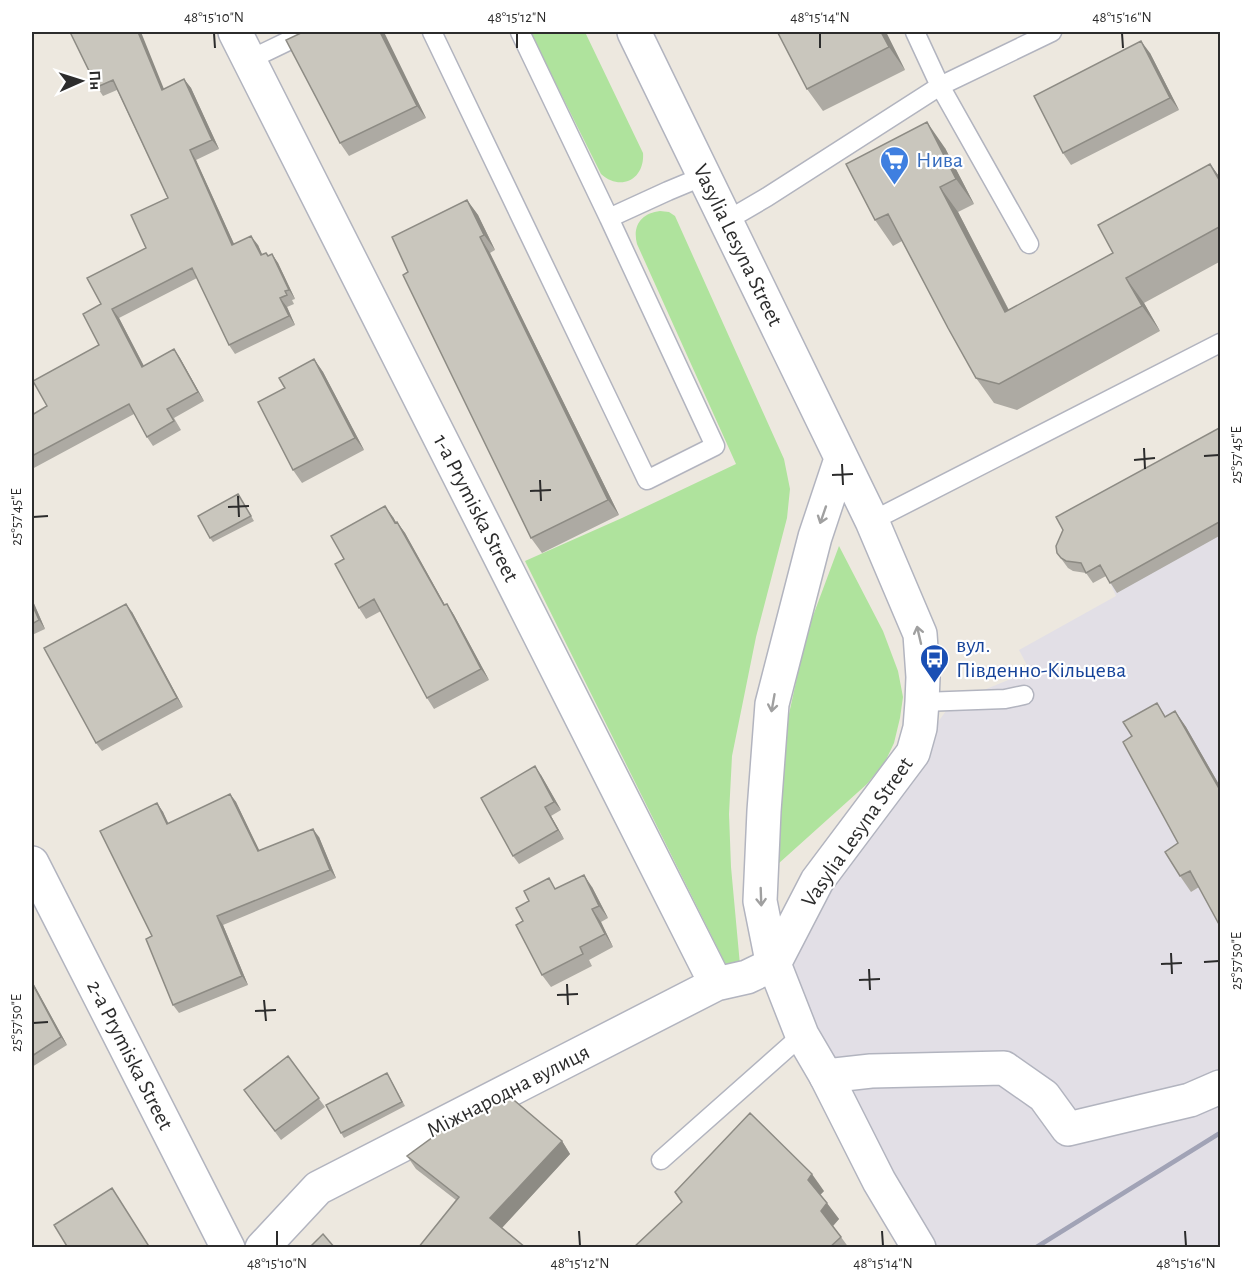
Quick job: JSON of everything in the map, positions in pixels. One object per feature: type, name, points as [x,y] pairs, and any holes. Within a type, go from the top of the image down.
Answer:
[{"type":"street","name":"Vasylia Lesyna Street","points":[[634,32],[872,521],[920,634],[922,702],[920,728],[913,753],[817,881],[774,964]]},
{"type":"street","name":"1-a Prymiska Street","points":[[242,46],[716,984]]},
{"type":"street","points":[[842,459],[815,537],[772,704],[760,901],[771,956],[802,1035],[826,1076],[879,1181],[918,1248]]},
{"type":"street","name":"2-a Prymiska Street","points":[[32,863],[228,1248]]},
{"type":"street","name":"Міжнародна вулиця","points":[[262,1248],[318,1188],[716,984],[747,977],[774,964]]},
{"type":"street","points":[[826,1076],[871,1071],[1004,1068],[1044,1096],[1068,1129],[1190,1100],[1221,1088]]},
{"type":"lane","points":[[242,46],[307,32]]},
{"type":"lane","points":[[432,32],[647,480],[715,446],[520,32]]},
{"type":"lane","points":[[915,32],[940,86],[1029,244]]},
{"type":"lane","points":[[726,221],[940,86],[1052,32]]},
{"type":"lane","points":[[609,218],[704,176]]},
{"type":"lane","points":[[872,521],[1221,344]]},
{"type":"lane","points":[[922,702],[1005,699],[1024,695]]},
{"type":"lane","points":[[661,1160],[802,1035]]},
{"type":"shaded area","points":[[1220,513],[1220,1247],[930,1247],[777,965],[819,882],[952,703],[1030,671],[1019,650],[1116,596],[1107,576]]},
{"type":"green space","points":[[530,32],[585,32],[643,153],[643,162],[636,176],[624,182],[616,182],[601,174]]},
{"type":"green space","points":[[660,211],[669,212],[675,216],[784,459],[790,489],[787,518],[756,637],[732,756],[729,814],[731,867],[740,965],[727,967],[525,561],[736,464],[637,244],[636,231],[640,221],[648,214]]},
{"type":"green space","points":[[839,546],[883,631],[898,671],[903,697],[900,718],[894,743],[885,762],[867,784],[778,864],[787,723],[807,632]]},
{"type":"building","points":[[70,32],[138,32],[162,90],[184,79],[212,140],[190,150],[232,245],[251,236],[261,255],[272,254],[289,290],[285,291],[287,295],[280,298],[289,316],[229,345],[192,268],[112,309],[142,367],[174,349],[198,392],[167,409],[174,421],[147,437],[129,404],[32,456],[32,415],[47,406],[33,381],[99,345],[83,314],[101,304],[87,278],[146,248],[131,215],[168,198],[113,80],[97,87]]},
{"type":"building","points":[[303,32],[380,32],[417,106],[340,143],[286,40]]},
{"type":"building","points":[[881,32],[889,47],[807,89],[778,33]]},
{"type":"building","points":[[1141,41],[1170,98],[1063,153],[1034,96]]},
{"type":"building","points":[[927,122],[956,179],[940,187],[1005,312],[1113,253],[1098,225],[1210,164],[1221,183],[1221,226],[1126,278],[1142,306],[999,384],[976,378],[888,214],[875,220],[846,164]]},
{"type":"building","points":[[467,200],[484,235],[480,237],[608,500],[531,538],[403,275],[408,272],[392,237]]},
{"type":"building","points":[[314,359],[355,438],[293,470],[258,402],[285,388],[279,378]]},
{"type":"building","points":[[1221,427],[1221,521],[1110,583],[1100,565],[1086,573],[1081,563],[1066,561],[1057,553],[1056,546],[1063,530],[1056,517]]},
{"type":"building","points":[[238,494],[251,516],[210,538],[198,516]]},
{"type":"building","points":[[385,506],[395,523],[397,522],[444,605],[447,604],[481,669],[427,698],[374,599],[359,608],[335,564],[344,559],[331,536]]},
{"type":"building","points":[[32,604],[39,620],[32,624]]},
{"type":"building","points":[[126,604],[177,698],[96,743],[44,648]]},
{"type":"building","points":[[1157,703],[1165,717],[1175,711],[1221,792],[1221,928],[1190,871],[1180,876],[1165,852],[1178,843],[1123,742],[1132,736],[1123,722]]},
{"type":"building","points":[[535,766],[554,802],[545,807],[558,830],[513,856],[481,798]]},
{"type":"building","points":[[230,794],[258,851],[313,829],[330,870],[217,916],[242,976],[173,1005],[146,939],[152,936],[100,831],[157,803],[167,824]]},
{"type":"building","points":[[584,875],[599,906],[592,909],[605,934],[580,947],[583,954],[542,975],[516,925],[523,921],[516,908],[529,901],[524,891],[549,878],[555,889]]},
{"type":"building","points":[[32,983],[61,1037],[32,1056]]},
{"type":"building","points":[[288,1056],[319,1098],[275,1131],[244,1090]]},
{"type":"building","points":[[387,1073],[402,1102],[341,1133],[326,1105]]},
{"type":"building","points":[[508,1095],[562,1141],[490,1218],[526,1248],[418,1248],[459,1197],[407,1156],[440,1132]]},
{"type":"building","points":[[750,1113],[812,1174],[808,1180],[827,1203],[821,1211],[841,1237],[829,1248],[633,1248],[682,1202],[675,1192]]},
{"type":"building","points":[[112,1188],[150,1248],[68,1248],[54,1225]]},
{"type":"building","points":[[323,1234],[335,1248],[309,1248]]},
{"type":"railway","points":[[1035,1248],[1220,1133]]},
{"type":"place","name":"Нива","points":[[895,186]]},
{"type":"place","name":"вул. Південно-Кільцева","points":[[935,684]]}]
